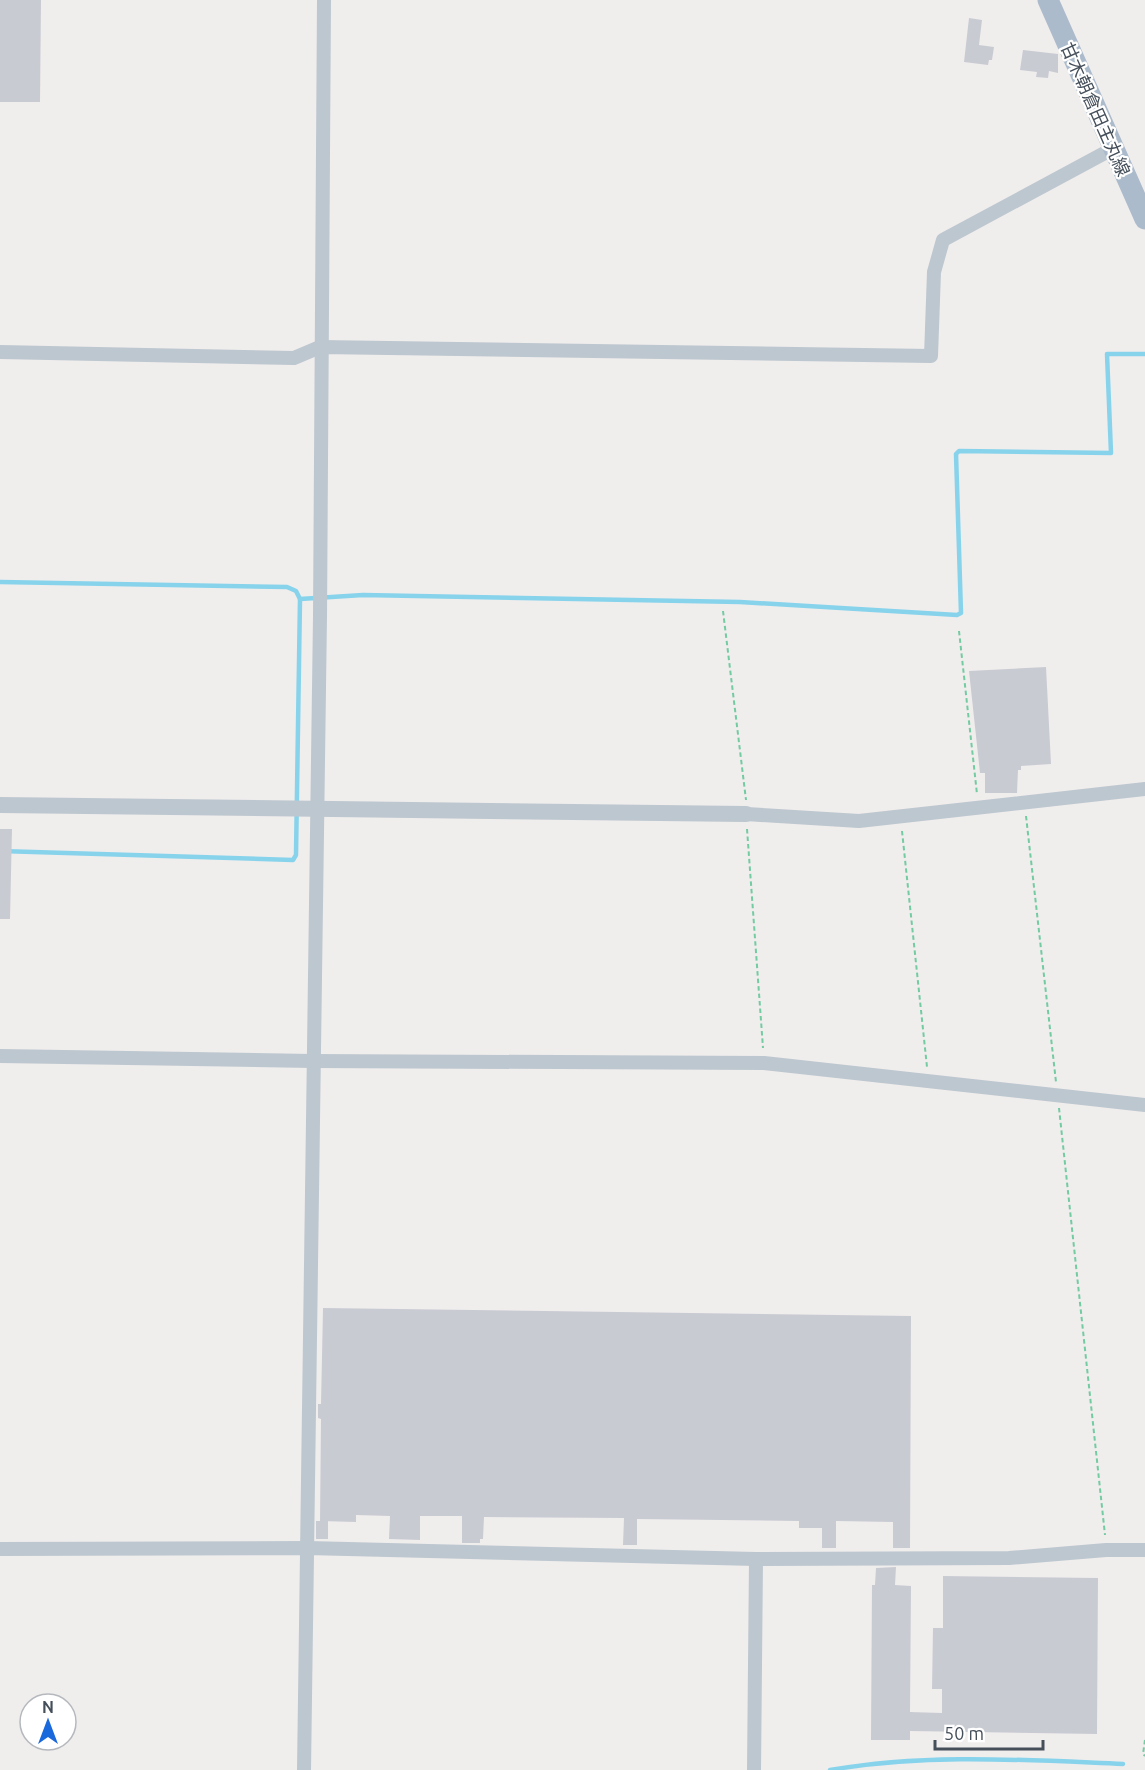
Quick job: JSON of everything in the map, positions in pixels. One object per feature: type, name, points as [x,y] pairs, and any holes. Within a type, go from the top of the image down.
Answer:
[{"type":"main road","name":"甘木朝倉田主丸線","points":[[1048,0],[1145,219]]},
{"type":"street","points":[[304,1770],[324,0]]},
{"type":"street","points":[[0,352],[294,358],[320,347],[931,356],[934,272],[943,240],[1116,154]]},
{"type":"street","points":[[0,805],[746,814],[859,821],[1145,789]]},
{"type":"street","points":[[0,1056],[312,1061],[764,1063],[1145,1105]]},
{"type":"street","points":[[0,1549],[307,1548],[756,1559],[1009,1558],[1106,1550],[1145,1550]]},
{"type":"street","points":[[754,1770],[756,1559]]},
{"type":"path","points":[[723,611],[742,759],[764,1063]]},
{"type":"path","points":[[959,631],[978,808]]},
{"type":"path","points":[[1025,803],[1106,1550]]},
{"type":"path","points":[[901,816],[929,1080]]},
{"type":"path","points":[[1145,1740],[1143,1754],[1145,1756]]},
{"type":"building","points":[[0,0],[41,0],[40,102],[0,102]]},
{"type":"building","points":[[969,18],[982,20],[979,45],[994,47],[992,60],[989,60],[988,65],[964,62]]},
{"type":"building","points":[[1023,50],[1058,54],[1058,73],[1049,71],[1048,78],[1036,77],[1037,72],[1020,70]]},
{"type":"building","points":[[1046,667],[1051,764],[1021,766],[1021,770],[1018,770],[1017,793],[985,793],[985,773],[980,773],[969,671]]},
{"type":"building","points":[[0,829],[12,829],[10,919],[0,919]]},
{"type":"building","points":[[323,1308],[911,1316],[910,1548],[893,1548],[893,1522],[836,1521],[836,1548],[822,1548],[822,1528],[799,1528],[799,1521],[637,1519],[637,1545],[623,1545],[624,1518],[484,1517],[483,1539],[480,1539],[480,1543],[462,1543],[462,1516],[420,1516],[420,1540],[389,1539],[390,1516],[356,1515],[356,1522],[320,1521],[321,1419],[318,1418],[318,1404],[321,1404]]},
{"type":"building","points":[[316,1521],[328,1521],[328,1539],[316,1539]]},
{"type":"building","points":[[896,1567],[895,1585],[911,1586],[910,1712],[942,1713],[942,1689],[932,1689],[933,1628],[943,1628],[943,1576],[1098,1578],[1097,1734],[910,1731],[910,1740],[871,1740],[872,1585],[875,1585],[876,1568]]},
{"type":"waterway","points":[[300,599],[363,595],[740,602],[957,615],[961,613],[956,454],[959,451],[1111,453],[1107,354],[1145,354]]},
{"type":"waterway","points":[[0,582],[287,587],[296,591],[300,599],[296,855],[293,860],[0,851]]},
{"type":"waterway","points":[[830,1770],[903,1761],[976,1759],[1123,1764]]}]
